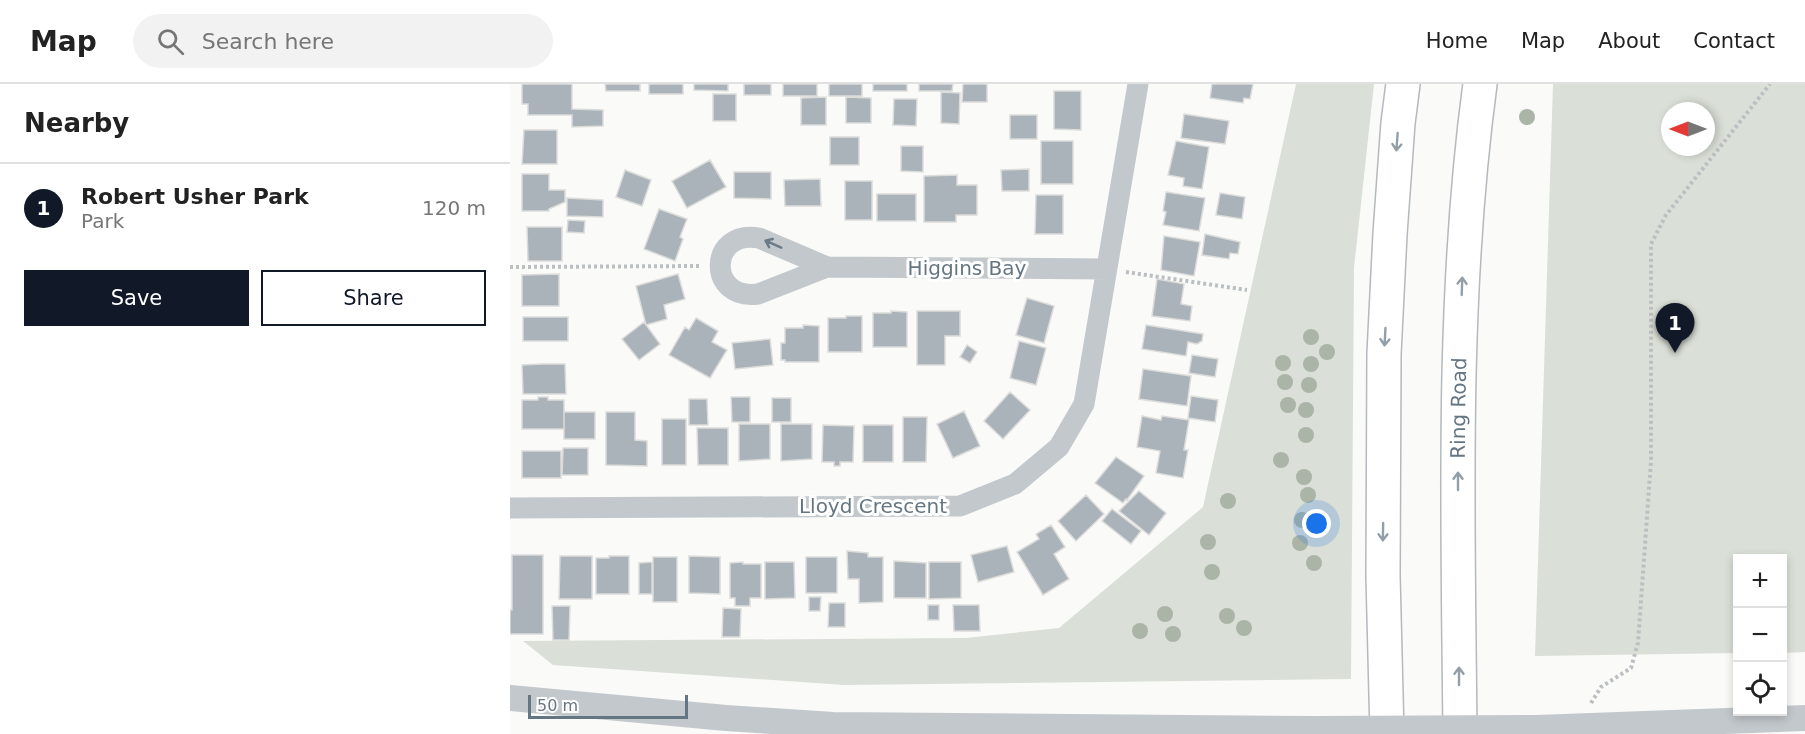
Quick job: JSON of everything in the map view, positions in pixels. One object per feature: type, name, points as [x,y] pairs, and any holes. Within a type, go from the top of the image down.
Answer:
[{"type":"highway","points":[[1387,734],[1383,576],[1384,354],[1403,84]]},
{"type":"highway","name":"Ring Road","points":[[1460,734],[1458,482],[1460,347],[1464,233],[1480,84]]},
{"type":"street","name":"Lloyd Crescent","points":[[510,508],[960,506],[1016,484],[1059,447],[1084,404],[1138,84]]},
{"type":"street","name":"Higgins Bay","points":[[827,267],[759,238],[749,236],[732,242],[725,248],[720,265],[721,274],[732,289],[740,294],[749,295],[758,294],[827,267],[1107,269]]},
{"type":"street","points":[[510,698],[726,718],[833,725],[1314,729],[1537,728],[1805,718]]},
{"type":"path","points":[[1575,726],[1601,687],[1631,668],[1638,643],[1651,461],[1651,244],[1666,215],[1770,84]]},
{"type":"path","points":[[510,267],[720,265]]},
{"type":"path","points":[[1107,269],[1247,290]]},
{"type":"shaded area","points":[[1296,84],[1374,84],[1354,268],[1351,679],[844,685],[553,665],[523,641],[966,638],[1059,628],[1203,507]]},
{"type":"shaded area","points":[[1553,84],[1805,84],[1805,652],[1787,653],[1787,554],[1733,554],[1733,653],[1535,656]]},
{"type":"building","points":[[522,84],[572,84],[572,109],[603,110],[603,126],[572,127],[572,115],[528,115],[528,104],[522,104]]},
{"type":"building","points":[[605,84],[640,84],[640,91],[606,91]]},
{"type":"building","points":[[649,84],[683,84],[683,94],[649,94]]},
{"type":"building","points":[[694,84],[728,84],[728,91],[694,90]]},
{"type":"building","points":[[744,84],[771,84],[771,95],[744,95]]},
{"type":"building","points":[[783,84],[817,84],[817,96],[783,96]]},
{"type":"building","points":[[829,84],[862,84],[862,96],[829,96]]},
{"type":"building","points":[[873,84],[907,84],[907,91],[873,91]]},
{"type":"building","points":[[919,84],[953,84],[952,91],[919,91]]},
{"type":"building","points":[[963,84],[987,84],[987,102],[962,102]]},
{"type":"building","points":[[1212,84],[1253,84],[1250,99],[1244,98],[1243,103],[1210,98]]},
{"type":"building","points":[[1054,91],[1081,91],[1081,130],[1054,129]]},
{"type":"building","points":[[941,92],[960,93],[959,124],[941,123]]},
{"type":"building","points":[[713,94],[736,94],[736,121],[713,121]]},
{"type":"building","points":[[826,97],[826,125],[801,125],[801,98]]},
{"type":"building","points":[[846,97],[871,98],[871,123],[846,123]]},
{"type":"building","points":[[894,99],[917,99],[916,126],[893,125]]},
{"type":"building","points":[[1184,114],[1229,121],[1225,144],[1181,138]]},
{"type":"building","points":[[1010,115],[1037,115],[1037,139],[1010,139]]},
{"type":"building","points":[[524,130],[557,130],[557,164],[522,164]]},
{"type":"building","points":[[830,137],[859,137],[859,165],[830,165]]},
{"type":"building","points":[[1041,141],[1073,141],[1073,184],[1041,184]]},
{"type":"building","points":[[1176,141],[1209,147],[1202,189],[1183,186],[1184,178],[1168,175]]},
{"type":"building","points":[[901,146],[923,146],[923,172],[901,171]]},
{"type":"building","points":[[710,160],[726,187],[687,208],[672,181]]},
{"type":"building","points":[[1029,169],[1029,191],[1002,191],[1001,170]]},
{"type":"building","points":[[625,170],[651,180],[642,206],[616,197]]},
{"type":"building","points":[[734,172],[771,172],[771,199],[734,198]]},
{"type":"building","points":[[522,174],[549,174],[549,190],[565,190],[565,202],[549,211],[522,211]]},
{"type":"building","points":[[957,175],[957,185],[977,185],[977,215],[956,215],[956,222],[924,222],[924,176]]},
{"type":"building","points":[[820,179],[821,206],[785,206],[784,180]]},
{"type":"building","points":[[845,181],[872,181],[872,220],[845,220]]},
{"type":"building","points":[[1166,192],[1205,198],[1199,231],[1163,225],[1166,212],[1163,211]]},
{"type":"building","points":[[1220,193],[1245,197],[1242,219],[1216,215]]},
{"type":"building","points":[[877,194],[916,194],[916,221],[877,221]]},
{"type":"building","points":[[1036,195],[1063,195],[1063,234],[1035,234]]},
{"type":"building","points":[[567,198],[603,200],[603,217],[567,216]]},
{"type":"building","points":[[659,209],[687,219],[675,261],[644,249]]},
{"type":"building","points":[[568,220],[585,221],[584,233],[567,232]]},
{"type":"building","points":[[527,227],[562,227],[562,261],[528,261]]},
{"type":"building","points":[[1205,234],[1240,242],[1238,254],[1230,253],[1229,259],[1202,255]]},
{"type":"building","points":[[1164,236],[1200,242],[1194,276],[1161,270]]},
{"type":"building","points":[[559,274],[559,306],[522,306],[522,275]]},
{"type":"building","points":[[678,274],[685,299],[664,305],[667,319],[646,325],[636,286]]},
{"type":"building","points":[[1157,279],[1184,284],[1181,304],[1192,306],[1190,321],[1152,316]]},
{"type":"building","points":[[1027,298],[1054,306],[1044,343],[1016,335]]},
{"type":"building","points":[[891,311],[907,312],[907,347],[873,347],[873,313],[891,313]]},
{"type":"building","points":[[917,311],[960,311],[960,336],[945,336],[945,365],[917,365]]},
{"type":"building","points":[[846,316],[862,316],[862,352],[828,352],[828,318],[846,318]]},
{"type":"building","points":[[523,317],[568,317],[568,341],[523,341]]},
{"type":"building","points":[[696,318],[718,331],[712,342],[727,350],[710,378],[669,355],[685,327],[689,330]]},
{"type":"building","points":[[644,322],[660,344],[639,360],[622,339]]},
{"type":"building","points":[[803,325],[819,326],[819,362],[781,360],[781,343],[785,343],[785,328],[803,328]]},
{"type":"building","points":[[1146,325],[1203,334],[1202,341],[1197,344],[1188,342],[1186,356],[1142,349]]},
{"type":"building","points":[[770,339],[773,365],[735,369],[732,343]]},
{"type":"building","points":[[1019,341],[1046,348],[1036,385],[1010,378]]},
{"type":"building","points":[[967,345],[977,352],[970,363],[960,357]]},
{"type":"building","points":[[1192,355],[1218,359],[1215,377],[1189,373]]},
{"type":"building","points":[[565,364],[566,394],[523,394],[522,365]]},
{"type":"building","points":[[1143,369],[1191,376],[1187,406],[1139,399]]},
{"type":"building","points":[[1010,392],[1030,410],[1003,439],[984,421]]},
{"type":"building","points":[[1191,396],[1218,400],[1215,422],[1188,418]]},
{"type":"building","points":[[538,397],[548,397],[548,400],[564,400],[564,429],[522,429],[522,400],[538,400]]},
{"type":"building","points":[[731,397],[750,397],[750,422],[732,422]]},
{"type":"building","points":[[772,398],[791,398],[791,422],[772,422]]},
{"type":"building","points":[[689,399],[707,399],[708,425],[689,425]]},
{"type":"building","points":[[964,411],[980,446],[953,458],[937,424]]},
{"type":"building","points":[[564,412],[595,412],[595,439],[564,439]]},
{"type":"building","points":[[606,412],[635,412],[635,440],[647,441],[647,466],[606,465]]},
{"type":"building","points":[[1142,416],[1161,420],[1162,416],[1189,420],[1184,450],[1188,450],[1183,478],[1156,473],[1160,451],[1137,447]]},
{"type":"building","points":[[903,417],[927,417],[926,462],[903,462]]},
{"type":"building","points":[[662,419],[686,419],[686,465],[662,465]]},
{"type":"building","points":[[739,424],[770,424],[770,459],[739,461]]},
{"type":"building","points":[[781,424],[812,424],[812,459],[781,461]]},
{"type":"building","points":[[823,425],[854,426],[853,462],[840,462],[840,466],[834,466],[834,462],[822,462]]},
{"type":"building","points":[[863,425],[893,425],[893,462],[863,462]]},
{"type":"building","points":[[697,428],[728,428],[728,465],[698,465]]},
{"type":"building","points":[[563,448],[588,448],[588,475],[562,475]]},
{"type":"building","points":[[522,451],[561,451],[561,478],[522,478]]},
{"type":"building","points":[[1116,457],[1144,476],[1123,503],[1095,483]]},
{"type":"building","points":[[1139,491],[1166,513],[1149,535],[1119,511]]},
{"type":"building","points":[[1086,495],[1104,514],[1076,541],[1058,521]]},
{"type":"building","points":[[1112,509],[1141,531],[1131,544],[1102,521]]},
{"type":"building","points":[[1051,525],[1065,547],[1054,554],[1069,579],[1043,595],[1017,552],[1039,539],[1036,534]]},
{"type":"building","points":[[1007,546],[1014,572],[978,582],[971,555]]},
{"type":"building","points":[[847,551],[868,553],[868,557],[883,557],[883,602],[859,603],[859,579],[848,579]]},
{"type":"building","points":[[512,555],[543,555],[543,634],[510,634]]},
{"type":"building","points":[[560,556],[592,556],[592,599],[559,599]]},
{"type":"building","points":[[609,556],[629,556],[629,594],[596,594],[596,558],[609,558]]},
{"type":"building","points":[[689,556],[720,557],[720,594],[689,593]]},
{"type":"building","points":[[653,557],[677,557],[677,602],[653,602]]},
{"type":"building","points":[[806,557],[837,557],[837,593],[806,593]]},
{"type":"building","points":[[894,561],[926,563],[926,598],[894,598]]},
{"type":"building","points":[[652,562],[652,594],[639,594],[639,563]]},
{"type":"building","points":[[743,562],[743,564],[761,564],[761,598],[750,598],[750,606],[735,606],[735,598],[730,598],[730,563]]},
{"type":"building","points":[[765,562],[794,562],[795,598],[765,599]]},
{"type":"building","points":[[929,562],[961,562],[961,598],[929,599]]},
{"type":"building","points":[[809,597],[821,597],[820,611],[809,611]]},
{"type":"building","points":[[829,603],[845,603],[845,627],[828,627]]},
{"type":"building","points":[[928,605],[939,605],[939,620],[928,620]]},
{"type":"building","points":[[953,605],[979,605],[980,631],[954,631]]},
{"type":"building","points":[[552,606],[570,606],[569,640],[553,640]]},
{"type":"building","points":[[723,608],[741,609],[740,637],[722,637]]},
{"type":"place","name":"Robert Usher Park","points":[[1675,353]]}]
